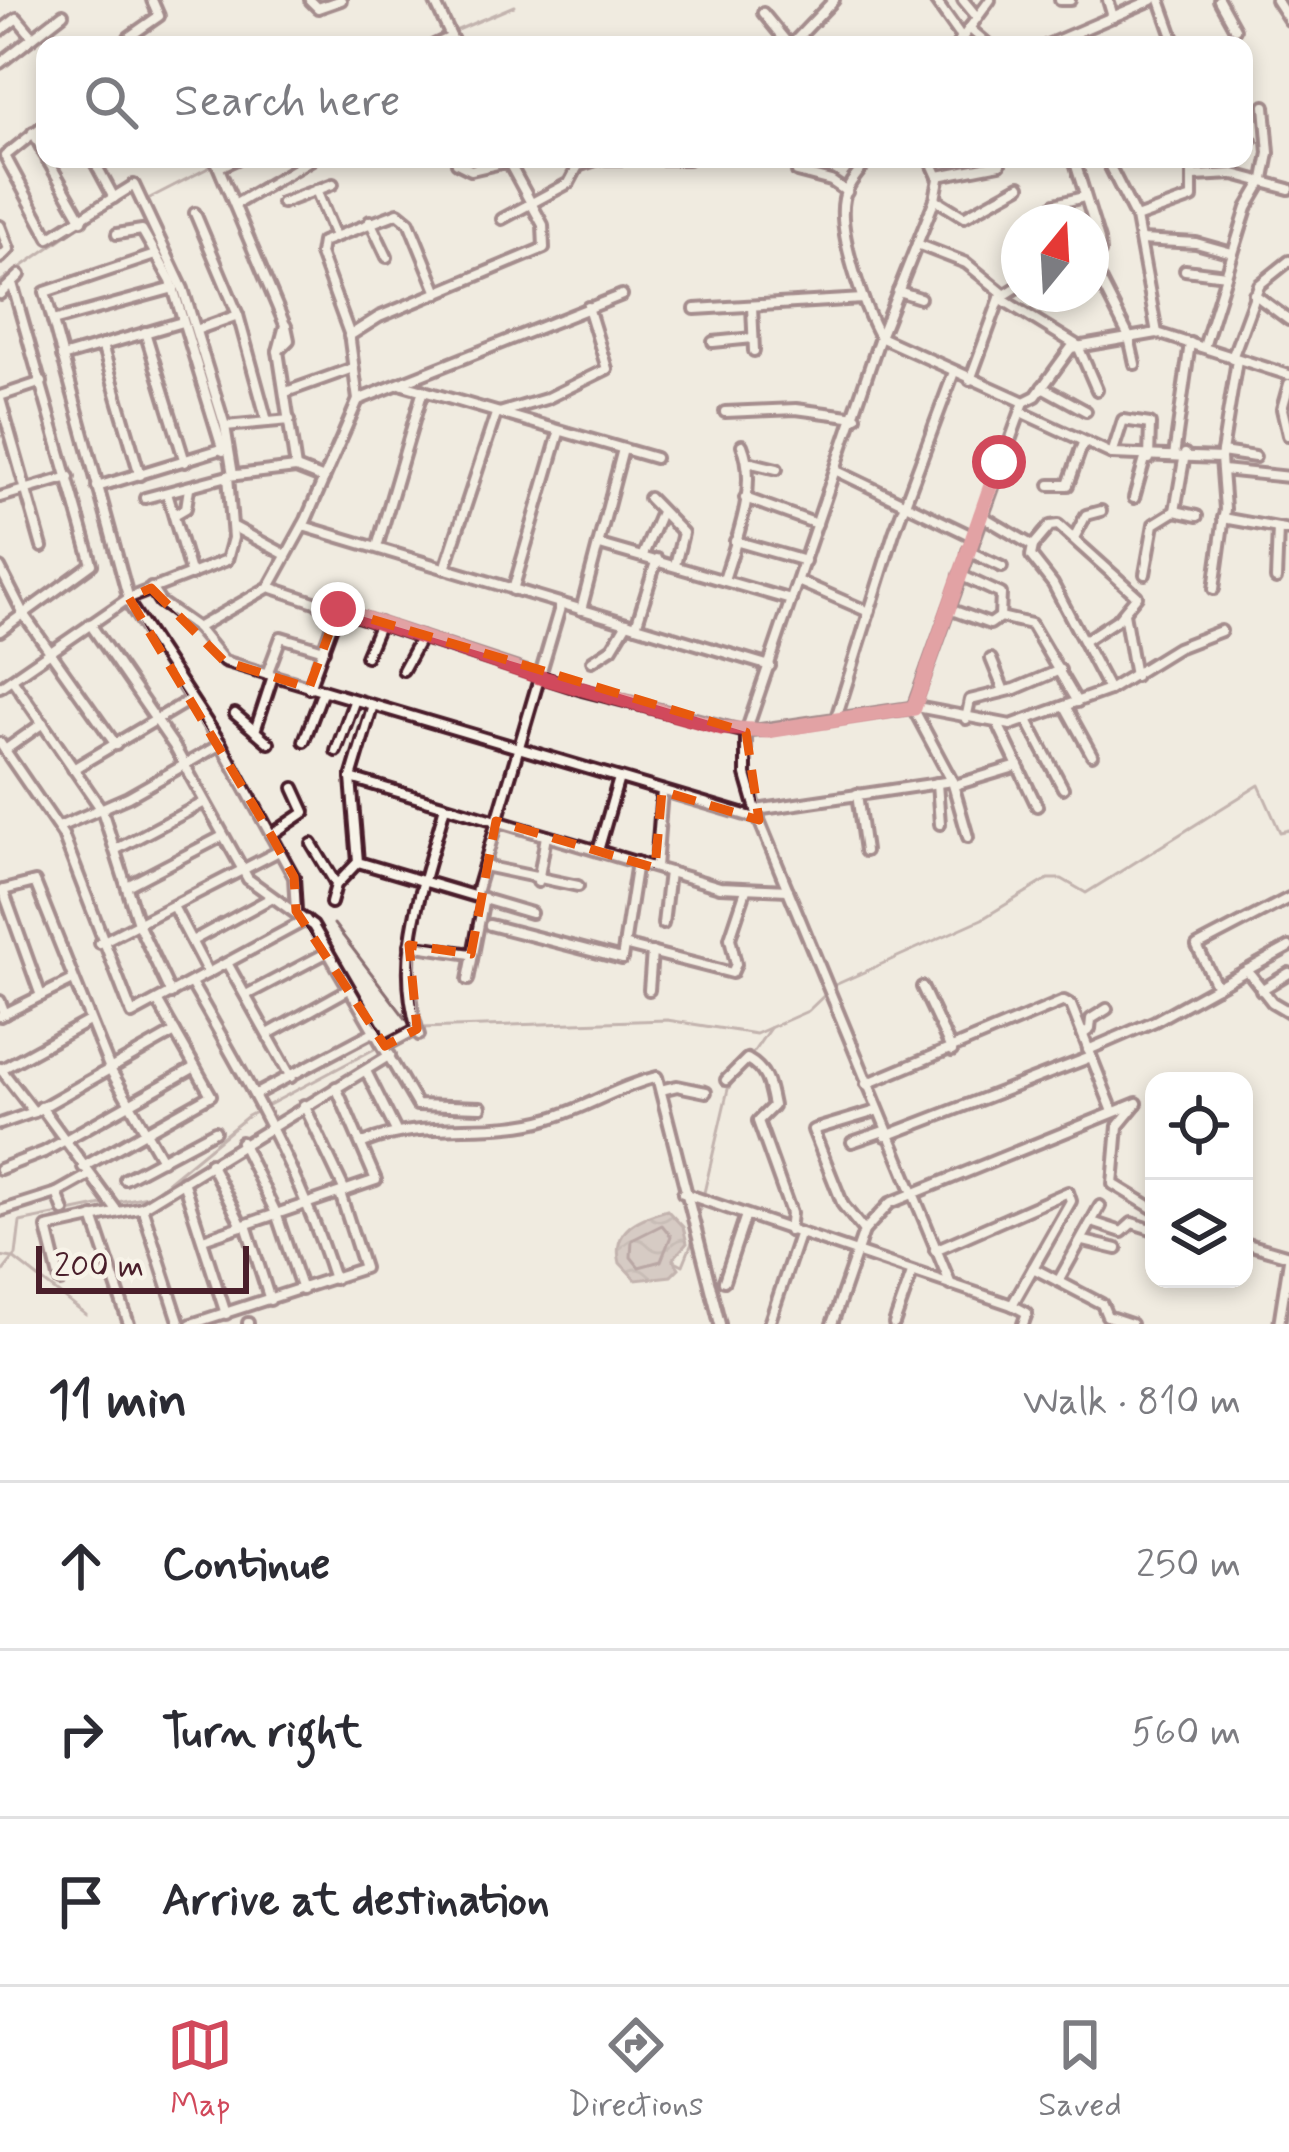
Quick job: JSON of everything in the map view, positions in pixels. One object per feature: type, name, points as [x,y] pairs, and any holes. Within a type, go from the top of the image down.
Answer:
[{"type":"street","points":[[130,36],[159,16],[152,0]]},
{"type":"street","points":[[310,0],[318,8],[341,0]]},
{"type":"street","points":[[434,0],[451,36]]},
{"type":"street","points":[[802,36],[833,0]]},
{"type":"street","points":[[935,0],[961,36]]},
{"type":"street","points":[[963,0],[977,17]]},
{"type":"street","points":[[963,36],[989,0]]},
{"type":"street","points":[[1060,0],[1070,0]]},
{"type":"street","points":[[1108,0],[1113,17]]},
{"type":"street","points":[[1068,36],[1156,0],[1172,36]]},
{"type":"street","points":[[1219,0],[1235,29]]},
{"type":"street","points":[[1276,0],[1289,20]]},
{"type":"street","points":[[0,63],[63,14]]},
{"type":"street","points":[[763,14],[786,36]]},
{"type":"street","points":[[0,31],[19,19],[33,37]]},
{"type":"street","points":[[1204,347],[1232,253],[1264,178],[1269,152],[1265,106]]},
{"type":"street","points":[[36,130],[5,156],[54,238],[131,184],[196,330],[225,426],[225,449]]},
{"type":"street","points":[[33,132],[36,138]]},
{"type":"street","points":[[52,168],[82,220]]},
{"type":"street","points":[[97,168],[114,198]]},
{"type":"street","points":[[220,168],[285,325],[278,351],[296,468]]},
{"type":"street","points":[[236,203],[296,168]]},
{"type":"street","points":[[349,336],[544,248],[548,239],[516,168]]},
{"type":"street","points":[[502,219],[569,183],[580,168]]},
{"type":"street","points":[[863,168],[843,208],[863,299],[880,337],[1024,402]]},
{"type":"street","points":[[934,168],[935,199],[880,337],[746,732],[746,775],[885,1134],[951,1285]]},
{"type":"street","points":[[938,176],[979,168]]},
{"type":"street","points":[[1076,168],[1086,204]]},
{"type":"street","points":[[1111,168],[1136,218],[1157,333]]},
{"type":"street","points":[[1136,218],[1192,198],[1193,168]]},
{"type":"street","points":[[796,172],[831,181],[847,192]]},
{"type":"street","points":[[1194,176],[1264,178],[1289,188]]},
{"type":"street","points":[[282,203],[333,184]]},
{"type":"street","points":[[935,199],[964,218],[1020,186]]},
{"type":"street","points":[[316,190],[335,236]]},
{"type":"street","points":[[1055,204],[1084,196]]},
{"type":"street","points":[[195,213],[238,315],[267,422]]},
{"type":"street","points":[[197,628],[269,587],[303,526],[358,400],[349,336],[320,249],[335,236],[370,221],[404,216],[438,293]]},
{"type":"street","points":[[370,221],[386,257]]},
{"type":"street","points":[[0,226],[9,249],[0,258]]},
{"type":"street","points":[[0,687],[129,598],[227,560],[233,526],[231,475],[174,288],[142,230],[117,234]]},
{"type":"street","points":[[1141,240],[1196,243],[1232,253]]},
{"type":"street","points":[[917,244],[966,262],[1001,295]]},
{"type":"street","points":[[155,255],[46,287],[52,321],[129,598],[272,835],[294,877],[296,911]]},
{"type":"street","points":[[1214,589],[1223,518],[1222,455],[1234,359],[1254,294],[1289,261]]},
{"type":"street","points":[[1185,270],[1226,275]]},
{"type":"street","points":[[0,294],[16,279],[92,564],[0,631]]},
{"type":"street","points":[[52,321],[174,288]]},
{"type":"street","points":[[898,291],[920,298]]},
{"type":"street","points":[[1254,294],[1289,320]]},
{"type":"street","points":[[358,400],[622,295]]},
{"type":"street","points":[[1109,296],[1129,337],[1135,364]]},
{"type":"street","points":[[695,309],[863,299]]},
{"type":"street","points":[[970,380],[1001,299]]},
{"type":"street","points":[[752,306],[754,351]]},
{"type":"street","points":[[496,414],[546,399],[607,369],[588,307]]},
{"type":"street","points":[[1026,312],[1078,346],[1097,390]]},
{"type":"street","points":[[196,330],[238,315]]},
{"type":"street","points":[[62,357],[182,322]]},
{"type":"street","points":[[145,332],[185,462]]},
{"type":"street","points":[[968,837],[954,783],[914,708],[1024,402],[1042,388],[1066,353],[1078,346],[1157,333],[1289,379],[1282,413],[1288,435]]},
{"type":"street","points":[[713,342],[753,338]]},
{"type":"street","points":[[1174,456],[1190,343]]},
{"type":"street","points":[[102,345],[140,475]]},
{"type":"street","points":[[286,392],[353,368]]},
{"type":"street","points":[[836,718],[868,613],[954,372]]},
{"type":"street","points":[[42,382],[0,398],[42,547]]},
{"type":"street","points":[[402,384],[655,458]]},
{"type":"street","points":[[1042,388],[1086,411]]},
{"type":"street","points":[[377,548],[423,390]]},
{"type":"street","points":[[725,412],[796,409],[856,417]]},
{"type":"street","points":[[1022,413],[1112,454],[1147,459],[1186,454],[1256,457]]},
{"type":"street","points":[[445,569],[496,414]]},
{"type":"street","points":[[225,426],[290,420]]},
{"type":"street","points":[[1112,454],[1123,420],[1150,424],[1147,459],[1134,498]]},
{"type":"street","points":[[513,590],[559,433]]},
{"type":"street","points":[[1050,485],[1068,485],[1083,443]]},
{"type":"street","points":[[724,580],[745,498],[748,462],[742,445]]},
{"type":"street","points":[[97,487],[225,449]]},
{"type":"street","points":[[581,610],[623,449]]},
{"type":"street","points":[[1175,511],[1186,454]]},
{"type":"street","points":[[748,462],[777,469]]},
{"type":"street","points":[[145,498],[231,475],[296,468],[324,478]]},
{"type":"street","points":[[1223,470],[1289,477]]},
{"type":"street","points":[[837,471],[974,537]]},
{"type":"street","points":[[0,497],[69,478]]},
{"type":"street","points":[[174,515],[186,508],[189,488]]},
{"type":"street","points":[[166,493],[191,575]]},
{"type":"street","points":[[649,498],[682,533],[675,565]]},
{"type":"street","points":[[745,498],[818,524]]},
{"type":"street","points":[[1074,538],[1086,514],[1101,511]]},
{"type":"street","points":[[1145,574],[1154,524],[1175,511],[1197,516]]},
{"type":"street","points":[[644,555],[661,512]]},
{"type":"street","points":[[982,516],[1033,546]]},
{"type":"street","points":[[1223,518],[1289,530]]},
{"type":"street","points":[[1084,640],[1124,614],[1137,596],[1054,523],[1033,546],[1031,556],[1084,640],[1108,690]]},
{"type":"street","points":[[233,526],[286,555]]},
{"type":"street","points":[[303,526],[770,666]]},
{"type":"street","points":[[1276,579],[1278,528]]},
{"type":"street","points":[[735,541],[805,560]]},
{"type":"street","points":[[600,545],[791,600]]},
{"type":"street","points":[[968,551],[1002,567]]},
{"type":"street","points":[[592,661],[612,648],[632,625],[657,560]]},
{"type":"street","points":[[0,568],[24,615],[116,745]]},
{"type":"street","points":[[949,609],[994,625],[1000,617],[1000,594],[960,575]]},
{"type":"street","points":[[798,581],[868,613]]},
{"type":"street","points":[[269,587],[536,676],[746,732],[914,708],[999,726],[1028,720],[1108,690],[1177,649],[1222,631]]},
{"type":"street","points":[[151,588],[160,602],[197,628],[213,654],[372,708],[758,815],[857,794],[954,783],[1018,766]]},
{"type":"street","points":[[468,980],[484,866],[515,747],[561,604]]},
{"type":"street","points":[[309,688],[338,609]]},
{"type":"street","points":[[1124,614],[1135,676]]},
{"type":"street","points":[[1000,617],[1033,626],[1077,702]]},
{"type":"street","points":[[365,656],[380,623]]},
{"type":"street","points":[[90,624],[158,722],[243,872],[271,898],[306,920],[418,1107],[481,1106]]},
{"type":"street","points":[[255,731],[281,637],[324,650]]},
{"type":"street","points":[[403,670],[422,637]]},
{"type":"street","points":[[991,659],[1004,691]]},
{"type":"street","points":[[966,719],[970,700],[1060,670]]},
{"type":"street","points":[[12,679],[102,811],[139,926],[171,994]]},
{"type":"street","points":[[304,741],[322,692]]},
{"type":"street","points":[[73,769],[190,699]]},
{"type":"street","points":[[336,752],[354,702]]},
{"type":"street","points":[[1065,706],[1092,755]]},
{"type":"street","points":[[331,903],[336,885],[358,862],[351,778],[372,708]]},
{"type":"street","points":[[235,714],[269,743]]},
{"type":"street","points":[[1028,720],[1063,788]]},
{"type":"street","points":[[43,723],[3,746],[58,827],[100,943],[132,1014],[306,920]]},
{"type":"street","points":[[999,726],[1037,806]]},
{"type":"street","points":[[58,827],[102,811],[221,744]]},
{"type":"street","points":[[351,778],[669,872],[746,890],[788,890]]},
{"type":"street","points":[[598,851],[619,778]]},
{"type":"street","points":[[937,783],[940,824]]},
{"type":"street","points":[[272,835],[305,812],[294,788]]},
{"type":"street","points":[[656,868],[662,791]]},
{"type":"street","points":[[857,794],[865,851]]},
{"type":"street","points":[[115,850],[203,803]]},
{"type":"street","points":[[60,1281],[47,1228],[93,1217],[114,1206],[142,1207],[272,1123],[366,1071],[385,1047],[417,1029],[405,981],[445,806]]},
{"type":"street","points":[[538,882],[546,836]]},
{"type":"street","points":[[127,886],[222,837]]},
{"type":"street","points":[[312,844],[336,885]]},
{"type":"street","points":[[100,943],[279,851]]},
{"type":"street","points":[[358,862],[531,913]]},
{"type":"street","points":[[490,925],[620,959],[627,946],[637,862]]},
{"type":"street","points":[[484,866],[538,882],[578,886]]},
{"type":"street","points":[[663,924],[669,872]]},
{"type":"street","points":[[41,996],[1,890],[35,881],[71,981],[110,1069],[162,1160]]},
{"type":"street","points":[[627,946],[721,974],[734,972],[730,942],[746,890]]},
{"type":"street","points":[[192,941],[271,898]]},
{"type":"street","points":[[1217,987],[1197,946],[1289,898]]},
{"type":"street","points":[[175,908],[208,973]]},
{"type":"street","points":[[410,945],[471,954]]},
{"type":"street","points":[[852,1142],[885,1134],[1090,1053],[1289,947]]},
{"type":"street","points":[[246,995],[328,952]]},
{"type":"street","points":[[649,990],[652,952]]},
{"type":"street","points":[[1261,990],[1289,970],[1279,953]]},
{"type":"street","points":[[227,963],[291,1077]]},
{"type":"street","points":[[1247,970],[1261,990],[1289,1012]]},
{"type":"street","points":[[0,1001],[2,1015],[71,981]]},
{"type":"street","points":[[191,983],[272,1123],[310,1203],[334,1279]]},
{"type":"street","points":[[922,987],[952,1052]]},
{"type":"street","points":[[268,1034],[349,989]]},
{"type":"street","points":[[0,1211],[57,1193],[146,1132],[211,1096],[158,1002]]},
{"type":"street","points":[[866,1084],[1068,1002],[1112,1109]]},
{"type":"street","points":[[1017,1007],[1022,1019]]},
{"type":"street","points":[[1082,1034],[1090,1029],[1091,1018],[1107,1009]]},
{"type":"street","points":[[89,1021],[0,1069],[38,1109],[114,1206]]},
{"type":"street","points":[[256,1094],[375,1031]]},
{"type":"street","points":[[0,1124],[38,1109],[175,1032]]},
{"type":"street","points":[[726,1080],[750,1061],[769,1082],[773,1106],[758,1121],[789,1207],[789,1231]]},
{"type":"street","points":[[0,1169],[63,1141],[196,1067]]},
{"type":"street","points":[[366,1071],[395,1129]]},
{"type":"street","points":[[363,1143],[395,1129],[550,1119],[612,1089],[657,1077],[720,1324]]},
{"type":"street","points":[[662,1090],[676,1085],[706,1092]]},
{"type":"street","points":[[203,1240],[376,1179],[336,1087]]},
{"type":"street","points":[[832,1324],[865,1231],[881,1210],[912,1190],[1112,1109],[1138,1103],[1118,1126],[1113,1184],[1145,1204]]},
{"type":"street","points":[[191,1324],[364,1266],[342,1192],[304,1105]]},
{"type":"street","points":[[865,1231],[843,1205],[813,1130],[876,1111]]},
{"type":"street","points":[[124,1179],[215,1131]]},
{"type":"street","points":[[241,1142],[276,1214],[302,1290]]},
{"type":"street","points":[[210,1162],[244,1226],[270,1300]]},
{"type":"street","points":[[183,1181],[226,1314]]},
{"type":"street","points":[[935,1250],[1068,1192],[1071,1201],[1012,1305]]},
{"type":"street","points":[[57,1193],[64,1211]]},
{"type":"street","points":[[683,1193],[1012,1305],[1026,1311],[1023,1324]]},
{"type":"street","points":[[1059,1280],[1100,1206]]},
{"type":"street","points":[[142,1207],[180,1324]]},
{"type":"street","points":[[724,1281],[746,1215]]},
{"type":"street","points":[[93,1217],[129,1324]]},
{"type":"street","points":[[1092,1222],[1121,1232],[1132,1223],[1145,1227]]},
{"type":"street","points":[[769,1324],[800,1234]]},
{"type":"street","points":[[1084,1241],[1117,1250]]},
{"type":"street","points":[[1253,1246],[1289,1258],[1279,1324]]},
{"type":"street","points":[[1033,1268],[1059,1280],[1115,1322],[1131,1324]]},
{"type":"street","points":[[894,1324],[912,1273]]},
{"type":"highlighted area","points":[[151,588],[224,661],[309,688],[338,609],[746,732],[759,820],[662,791],[655,868],[496,821],[471,954],[409,945],[417,1029],[385,1046],[296,911],[294,877],[129,598]]},
{"type":"water","points":[[667,1210],[683,1227],[687,1243],[673,1259],[679,1268],[671,1276],[636,1280],[620,1263],[620,1242],[637,1221]]},
{"type":"waterway","points":[[453,32],[514,6]]},
{"type":"waterway","points":[[146,200],[208,168]]},
{"type":"waterway","points":[[0,282],[121,197]]},
{"type":"waterway","points":[[421,1028],[667,1020],[756,1034],[808,1011],[835,985],[982,919],[1048,879],[1062,879],[1086,893],[1259,785],[1280,832],[1289,830]]},
{"type":"waterway","points":[[334,924],[413,1028]]},
{"type":"waterway","points":[[697,1223],[728,1089],[770,1028]]},
{"type":"waterway","points":[[0,1275],[16,1255],[20,1222],[152,1195],[248,1116],[380,1046]]},
{"type":"waterway","points":[[673,1260],[683,1265],[694,1238]]},
{"type":"waterway","points":[[0,1256],[13,1258],[86,1315]]},
{"type":"route","points":[[338,609],[536,676],[722,728],[767,731],[914,708],[999,462]]}]
